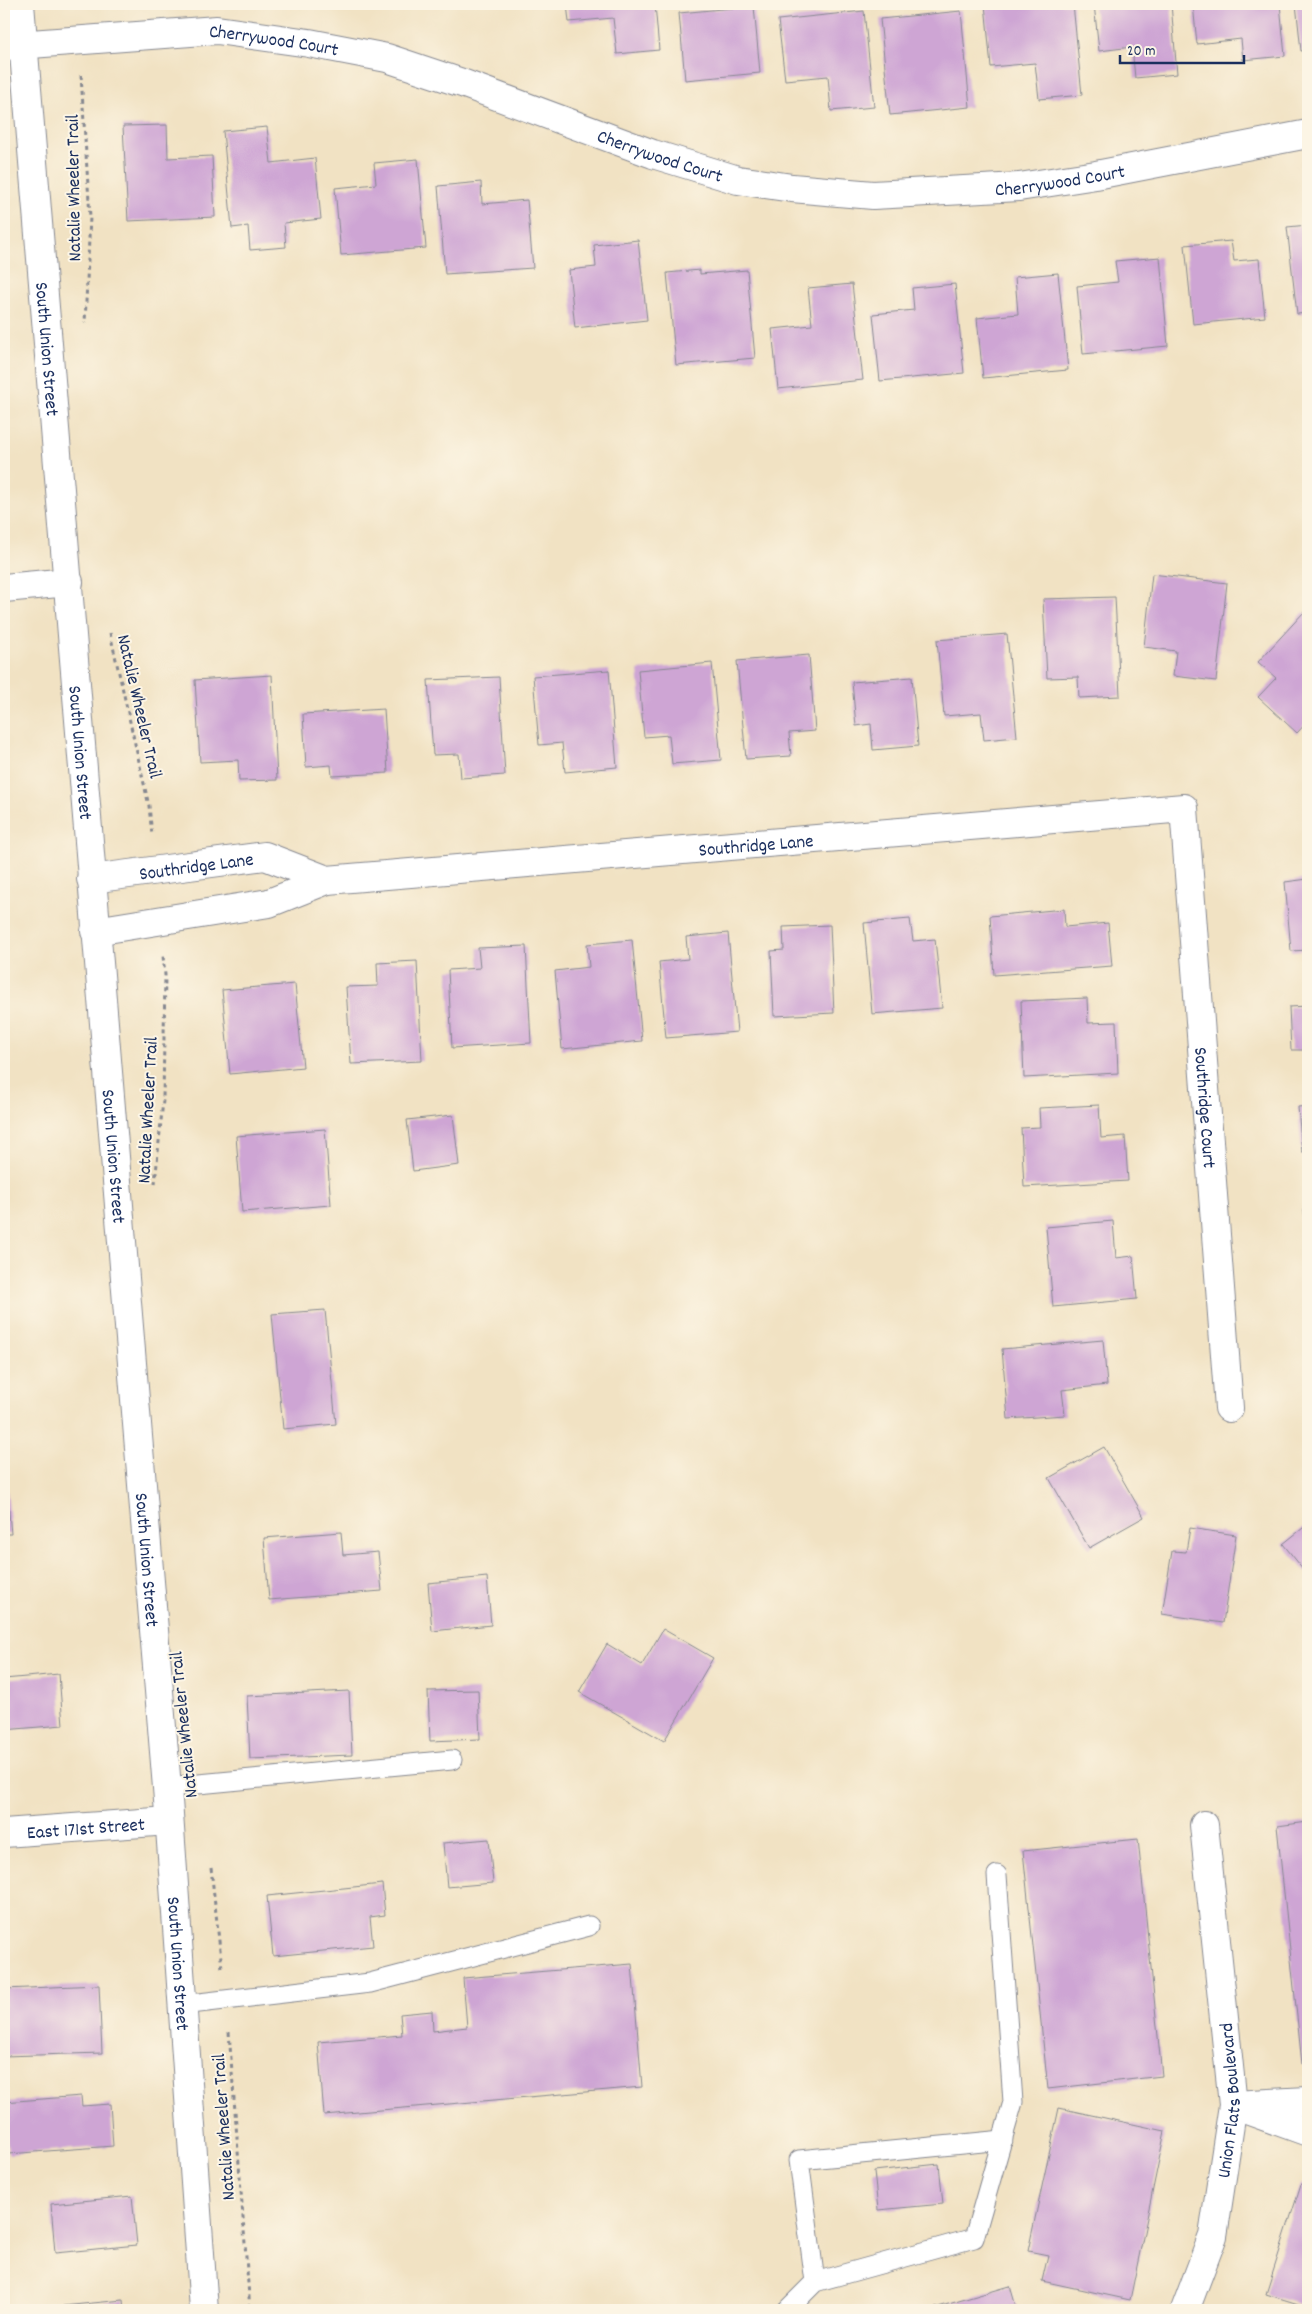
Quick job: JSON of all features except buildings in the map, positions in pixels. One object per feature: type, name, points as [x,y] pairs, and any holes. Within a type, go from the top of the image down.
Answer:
[{"type":"street","name":"South Union Street","points":[[20,4],[13,46],[69,582],[95,931],[170,1821],[204,2310]]},
{"type":"street","name":"Cherrywood Court","points":[[13,46],[217,30],[309,43],[387,58],[462,83],[652,154],[738,180],[792,188],[873,195],[1019,188],[1308,134]]},
{"type":"street","points":[[4,588],[69,582]]},
{"type":"street","name":"Southridge Lane","points":[[95,931],[269,903],[327,880],[1184,808]]},
{"type":"street","name":"Southridge Court","points":[[1184,808],[1229,1408]]},
{"type":"street","name":"Southridge Lane","points":[[92,879],[155,869],[265,856],[327,880]]},
{"type":"street","name":"East 171st Street","points":[[4,1834],[170,1821]]},
{"type":"street","name":"Union Flats Boulevard","points":[[1185,2310],[1213,2236],[1233,2105],[1204,1825]]},
{"type":"street","points":[[1233,2105],[1308,2101]]},
{"type":"street","points":[[1233,2105],[1308,2132]]},
{"type":"lane","points":[[167,1787],[452,1760]]},
{"type":"lane","points":[[787,2310],[815,2282],[974,2238],[1013,2102],[997,1875]]},
{"type":"lane","points":[[182,2005],[370,1983],[590,1926]]},
{"type":"lane","points":[[815,2282],[799,2160],[1003,2140]]},
{"type":"path","name":"Natalie Wheeler Trail","points":[[79,41],[90,217],[84,329]]},
{"type":"path","name":"Natalie Wheeler Trail","points":[[110,630],[149,806],[155,869]]},
{"type":"path","name":"Natalie Wheeler Trail","points":[[155,1189],[163,1100],[165,975],[159,920]]},
{"type":"path","name":"Natalie Wheeler Trail","points":[[211,1863],[226,1999],[250,2310]]}]
